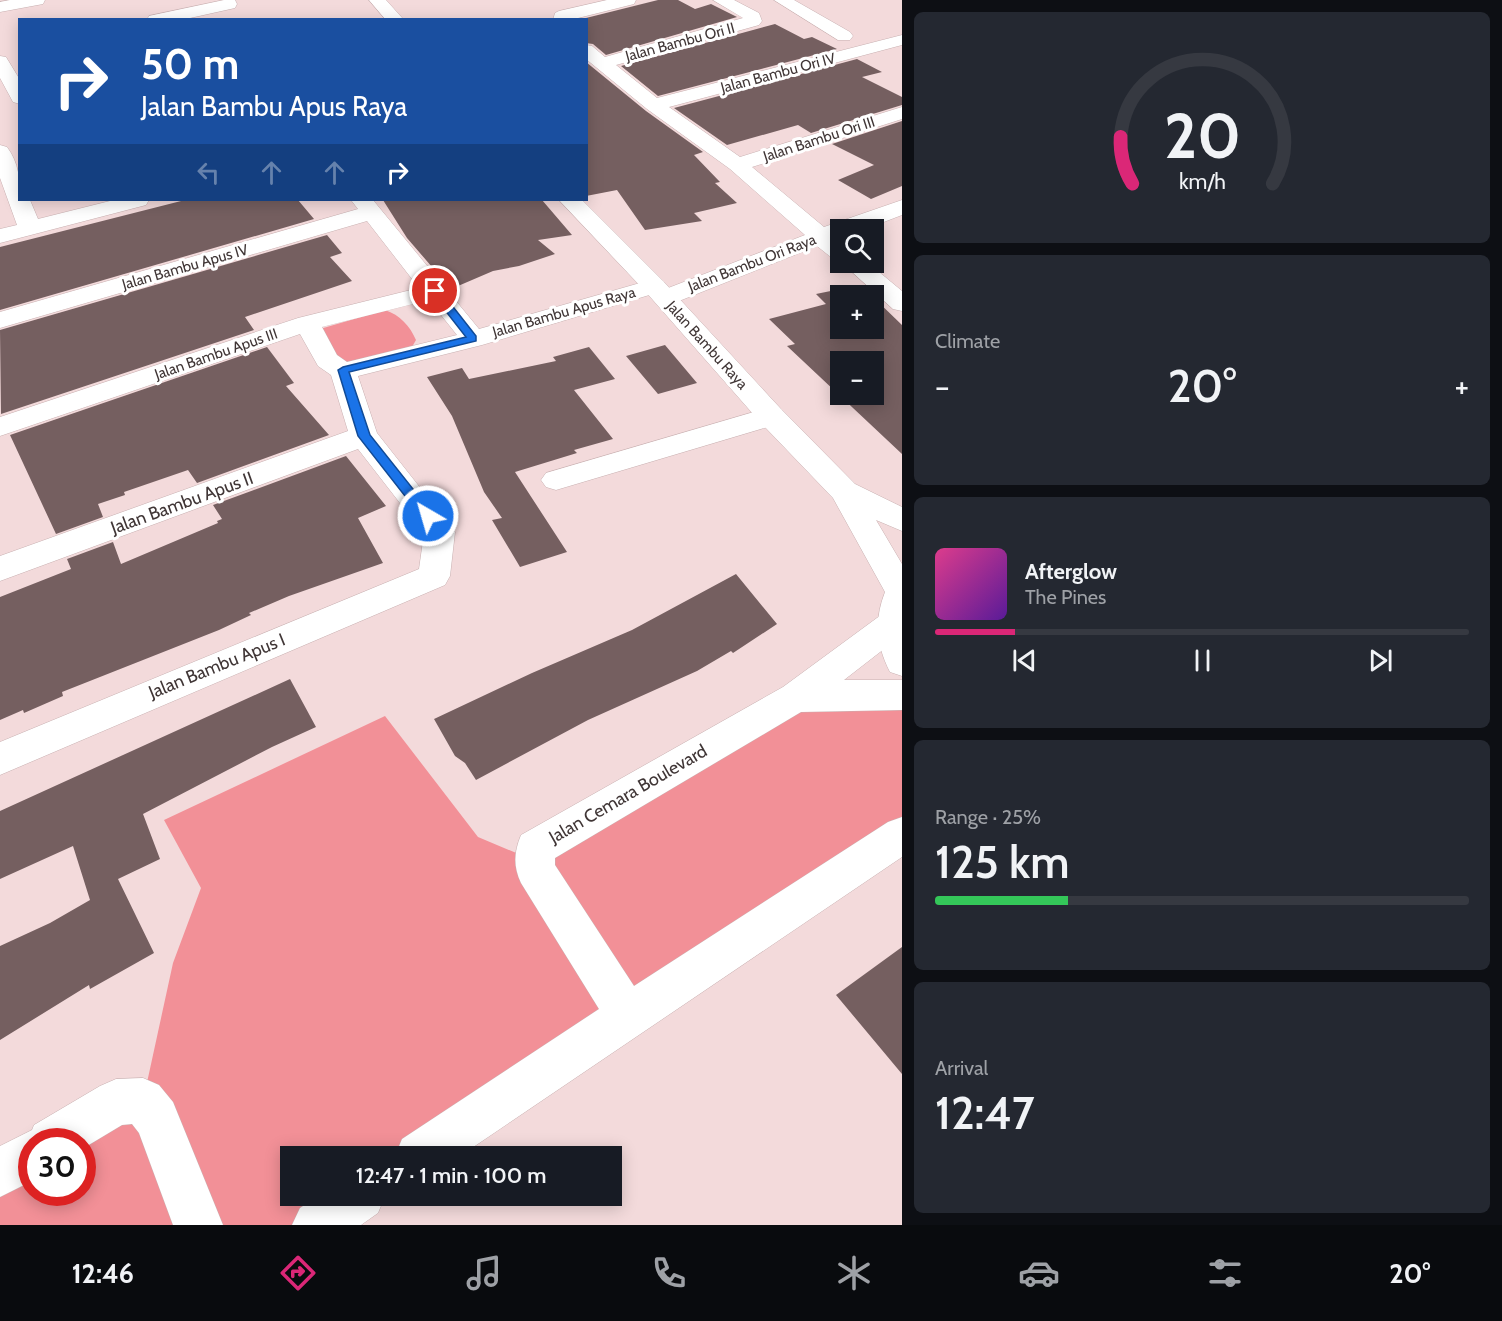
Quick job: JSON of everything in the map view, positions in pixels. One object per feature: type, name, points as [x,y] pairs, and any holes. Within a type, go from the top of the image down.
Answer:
[{"type":"street","points":[[0,7],[37,0]]},
{"type":"street","points":[[377,0],[394,18]]},
{"type":"street","points":[[561,18],[565,15],[628,0]]},
{"type":"street","name":"Jalan Bambu Ori II","points":[[603,63],[753,21],[753,17],[721,0]]},
{"type":"street","points":[[782,0],[844,36]]},
{"type":"street","points":[[163,18],[227,2],[239,18]]},
{"type":"street","name":"Jalan Bambu Ori IV","points":[[654,105],[902,40]]},
{"type":"street","points":[[588,52],[654,105],[830,229]]},
{"type":"street","points":[[3,54],[18,95]]},
{"type":"street","points":[[0,108],[18,101]]},
{"type":"street","name":"Jalan Bambu Ori III","points":[[737,165],[902,113]]},
{"type":"street","points":[[7,152],[18,188]]},
{"type":"street","points":[[22,201],[30,228]]},
{"type":"street","points":[[0,236],[134,201]]},
{"type":"street","name":"Jalan Bambu Raya","points":[[571,201],[660,292],[771,416],[844,490],[902,591]]},
{"type":"street","name":"Jalan Bambu Apus Raya","points":[[366,206],[473,339]]},
{"type":"street","name":"Jalan Bambu Apus IV","points":[[0,320],[366,206]]},
{"type":"street","name":"Jalan Bambu Ori Raya","points":[[869,219],[902,207]]},
{"type":"street","name":"Jalan Bambu Ori Raya","points":[[660,292],[830,233]]},
{"type":"street","points":[[865,273],[902,304]]},
{"type":"street","name":"Jalan Bambu Apus III","points":[[0,427],[307,323],[435,291]]},
{"type":"street","name":"Jalan Bambu Apus Raya","points":[[343,370],[660,292]]},
{"type":"street","points":[[307,323],[327,360],[343,370],[364,436]]},
{"type":"street","points":[[556,480],[771,416]]},
{"type":"street","name":"Jalan Bambu Apus II","points":[[0,570],[364,436]]},
{"type":"street","name":"Jalan Bambu Apus I","points":[[0,759],[434,576],[440,532],[364,436]]},
{"type":"street","name":"Jalan Bambu Raya","points":[[844,490],[902,520]]},
{"type":"street","points":[[902,591],[893,624],[902,662]]},
{"type":"street","points":[[795,697],[893,624]]},
{"type":"street","points":[[795,697],[902,695]]},
{"type":"street","name":"Jalan Cemara Boulevard","points":[[628,1015],[535,870],[535,848],[795,697]]},
{"type":"street","points":[[434,1146],[902,835]]},
{"type":"street","points":[[74,1128],[116,1102],[143,1101],[157,1118],[198,1225]]},
{"type":"street","points":[[0,1173],[18,1162]]},
{"type":"street","points":[[317,1225],[346,1206]]},
{"type":"shaded area","points":[[385,310],[400,318],[411,330],[416,340],[412,347],[349,365],[333,356],[320,329]]},
{"type":"shaded area","points":[[902,696],[902,835],[434,1146],[280,1146],[280,1206],[346,1206],[317,1225],[0,1225],[0,1171],[18,1159],[18,1206],[96,1206],[96,1133],[143,1101],[173,963],[201,888],[164,820],[385,716],[478,837],[533,860],[795,697]]},
{"type":"building","points":[[658,0],[678,0],[695,9],[711,4],[737,17],[606,55],[593,44],[588,43],[588,18],[586,18]]},
{"type":"building","points":[[775,24],[804,39],[812,37],[837,49],[658,96],[621,66]]},
{"type":"building","points":[[857,59],[882,72],[862,77],[902,97],[902,105],[811,133],[798,125],[727,145],[674,108]]},
{"type":"building","points":[[588,64],[646,111],[703,152],[694,155],[720,182],[715,183],[737,203],[694,213],[702,221],[645,230],[617,190],[588,196]]},
{"type":"building","points":[[902,121],[902,186],[871,199],[838,180],[874,165],[832,144]]},
{"type":"building","points":[[181,201],[299,201],[314,219],[0,310],[0,247]]},
{"type":"building","points":[[384,201],[543,201],[572,235],[538,240],[555,254],[519,266],[493,271],[451,289],[407,238]]},
{"type":"building","points":[[327,235],[342,253],[330,257],[352,281],[245,317],[254,330],[1,414],[0,330]]},
{"type":"building","points":[[830,291],[830,339],[884,339],[884,308],[902,325],[902,454],[850,405],[884,405],[884,351],[830,351],[830,386],[787,346],[795,344],[769,319],[826,304],[816,294]]},
{"type":"building","points":[[665,345],[697,383],[658,394],[626,356]]},
{"type":"building","points":[[267,347],[294,383],[286,386],[329,435],[197,483],[188,470],[124,492],[125,495],[98,504],[103,517],[56,534],[10,435]]},
{"type":"building","points":[[589,347],[615,379],[574,390],[613,439],[574,450],[577,453],[515,472],[567,552],[520,567],[492,520],[502,518],[484,492],[452,416],[427,377],[462,368],[469,379],[556,361],[553,357]]},
{"type":"building","points":[[346,456],[386,506],[358,518],[383,563],[289,596],[249,613],[251,615],[219,630],[62,692],[63,696],[24,713],[23,710],[0,720],[0,597],[71,569],[67,559],[113,542],[121,564],[218,523],[217,521],[222,519],[213,505]]},
{"type":"building","points":[[736,574],[777,624],[733,653],[731,651],[697,671],[588,720],[476,780],[465,763],[455,756],[434,719],[632,630]]},
{"type":"building","points":[[290,679],[316,727],[272,747],[143,814],[160,859],[118,879],[154,953],[90,989],[89,985],[0,1040],[0,946],[50,923],[90,900],[73,846],[0,879],[0,811]]},
{"type":"building","points":[[902,947],[902,1074],[836,995]]},
{"type":"route","points":[[428,516],[364,436],[343,370],[473,339],[435,291]]}]
